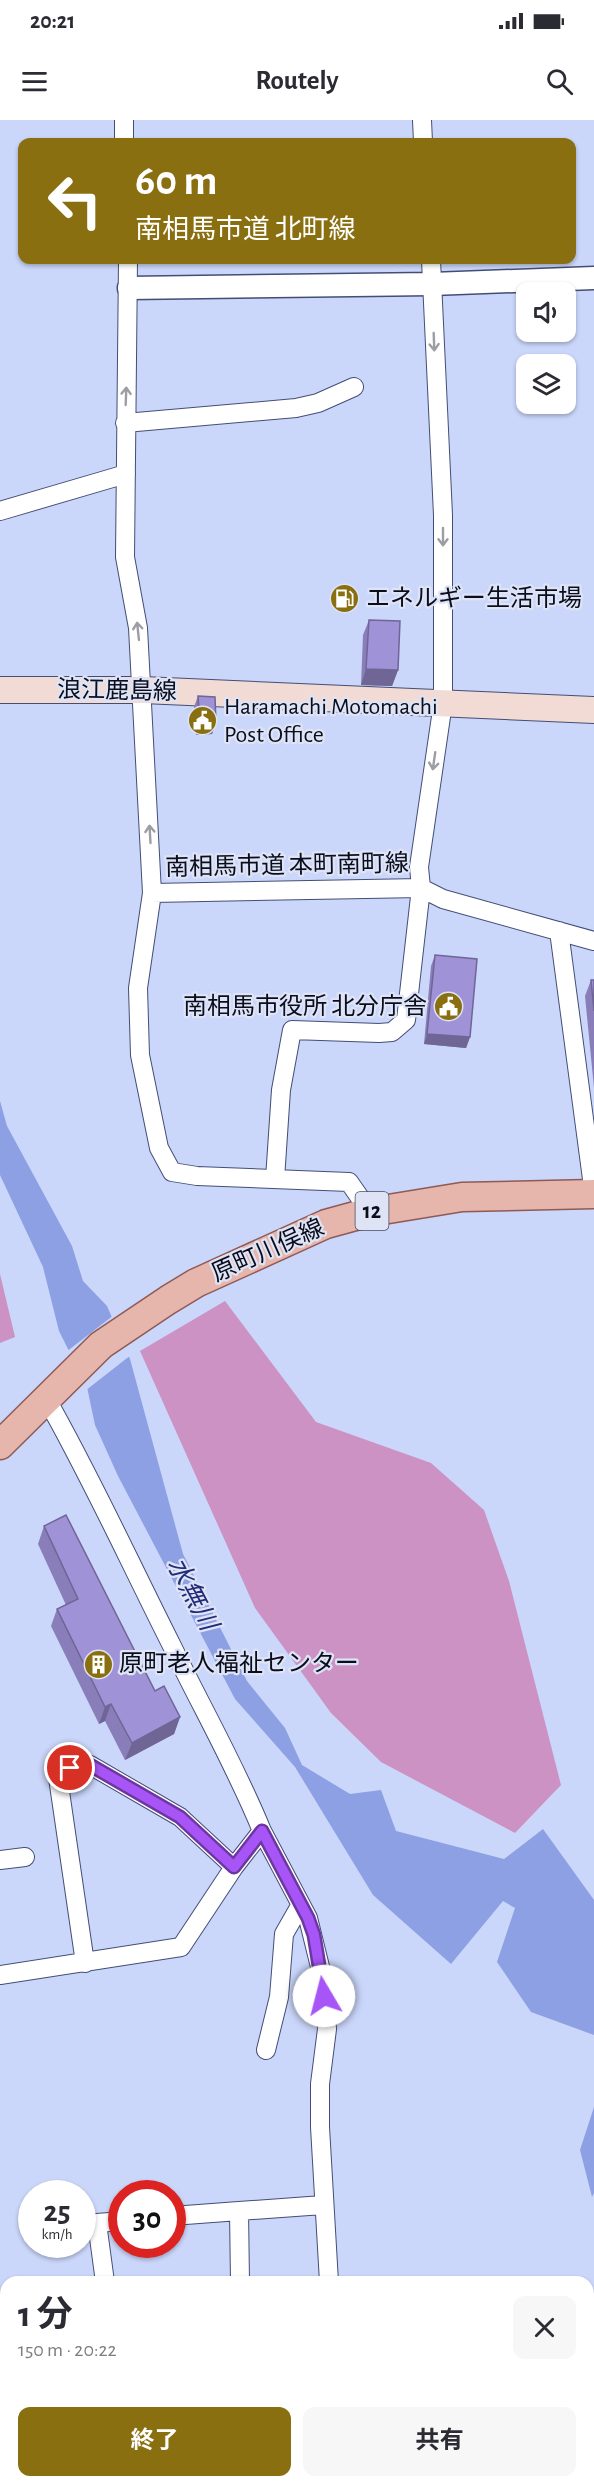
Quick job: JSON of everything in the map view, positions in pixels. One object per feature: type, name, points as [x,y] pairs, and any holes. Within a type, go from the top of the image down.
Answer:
[{"type":"main road","name":"浪江鹿島線","points":[[0,690],[143,690],[594,710]]},
{"type":"main road","name":"原町川俣線","points":[[0,1445],[101,1346],[168,1300],[266,1250],[326,1224],[370,1212],[462,1197],[594,1194]]},
{"type":"street","points":[[123,120],[124,138]]},
{"type":"street","points":[[422,120],[423,138]]},
{"type":"street","points":[[128,264],[125,557],[138,628],[143,690],[152,893],[138,988],[140,1055],[159,1148],[172,1172],[349,1182],[370,1212]]},
{"type":"street","points":[[275,1179],[281,1090],[292,1030],[392,1032],[406,1020],[421,888],[419,867],[443,703],[443,514],[431,264]]},
{"type":"street","points":[[129,288],[432,284],[594,278]]},
{"type":"street","points":[[125,423],[296,408],[318,403],[354,387]]},
{"type":"street","points":[[0,511],[126,474]]},
{"type":"street","name":"南相馬市道 本町南町線","points":[[152,893],[303,892],[421,888],[443,899],[594,941]]},
{"type":"street","points":[[559,931],[594,1194]]},
{"type":"street","points":[[51,1393],[179,1661],[214,1726],[262,1831],[314,1935],[323,1979],[327,2029],[320,2084],[323,2205],[329,2276]]},
{"type":"street","points":[[85,1963],[57,1771],[90,1765],[180,1817],[234,1867]]},
{"type":"street","points":[[0,1975],[181,1947],[234,1867],[262,1831]]},
{"type":"street","points":[[0,1860],[24,1857]]},
{"type":"street","points":[[266,2050],[279,1997],[284,1934],[300,1906]]},
{"type":"street","points":[[186,2216],[323,2205]]},
{"type":"street","points":[[239,2211],[240,2276]]},
{"type":"street","points":[[104,2276],[97,2223],[108,2222]]},
{"type":"shaded area","points":[[0,1274],[15,1337],[0,1343]]},
{"type":"shaded area","points":[[225,1301],[316,1422],[431,1463],[484,1510],[509,1581],[561,1785],[515,1833],[381,1762],[331,1713],[255,1608],[140,1351]]},
{"type":"water","name":"水無川","points":[[0,1101],[7,1126],[72,1246],[83,1281],[107,1306],[130,1359],[183,1554],[247,1681],[285,1728],[302,1765],[350,1794],[381,1790],[396,1831],[504,1859],[543,1829],[594,1900],[594,2035],[531,2012],[497,1962],[515,1908],[503,1901],[451,1964],[373,1895],[295,1767],[235,1699],[118,1476],[95,1425],[87,1387],[59,1331],[43,1267],[0,1175]]},
{"type":"water","points":[[594,2107],[594,2193],[592,2197],[580,2150]]},
{"type":"pier","points":[[114,1315],[131,1355],[85,1391],[66,1352]]},
{"type":"building","points":[[369,620],[400,621],[398,670],[366,669]]},
{"type":"building","points":[[198,696],[215,697],[216,723],[200,724]]},
{"type":"building","name":"南相馬市役所 北分庁舎","points":[[435,955],[477,959],[470,1037],[427,1034]]},
{"type":"building","points":[[591,980],[594,980],[594,1011]]},
{"type":"building","points":[[66,1515],[155,1691],[164,1686],[180,1717],[132,1743],[111,1704],[105,1707],[57,1609],[78,1599],[44,1526]]},
{"type":"place","name":"エネルギー生活市場","points":[[345,599]]},
{"type":"place","name":"Haramachi Motomachi Post Office","points":[[203,721]]},
{"type":"place","name":"南相馬市役所 北分庁舎","points":[[448,1007]]},
{"type":"place","name":"原町老人福祉センター","points":[[98,1664]]},
{"type":"route","points":[[70,1768],[90,1765],[180,1817],[234,1867],[262,1831],[308,1918],[314,1935],[324,1996]]}]
